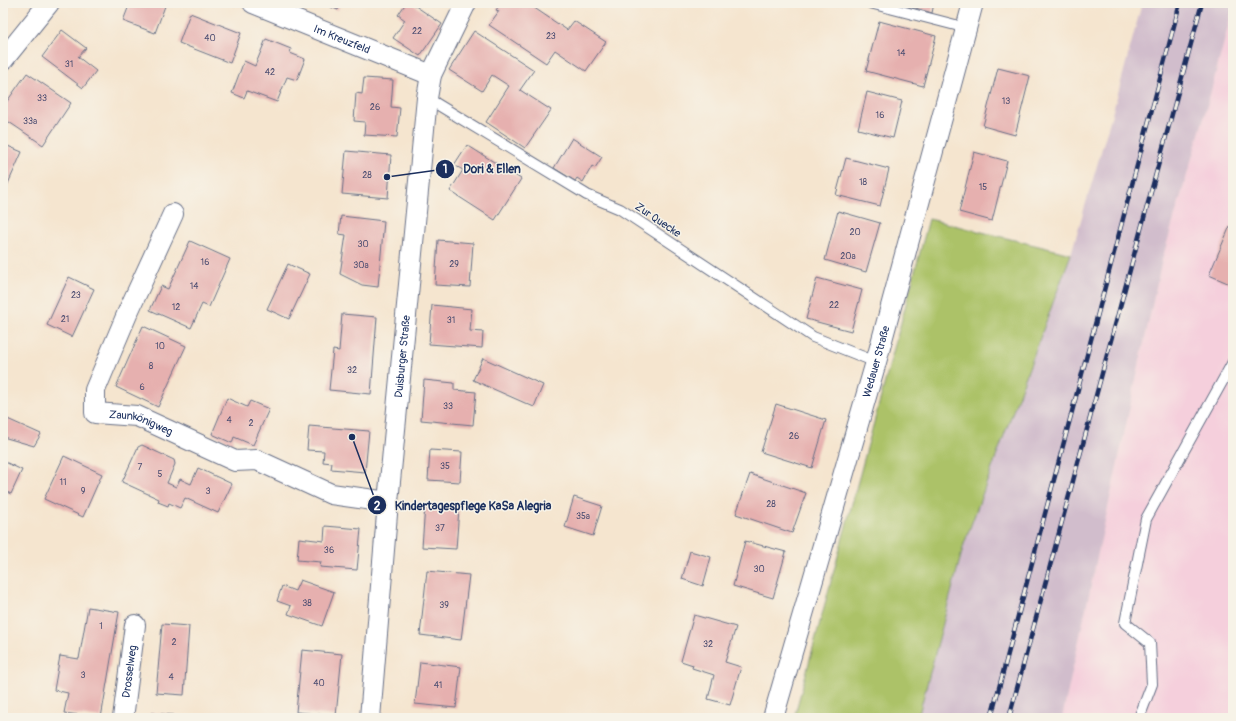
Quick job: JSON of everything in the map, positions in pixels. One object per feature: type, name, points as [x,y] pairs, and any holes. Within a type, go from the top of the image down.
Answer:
[{"type":"street","points":[[3,60],[49,3]]},
{"type":"street","name":"Im Kreuzfeld","points":[[253,3],[431,75]]},
{"type":"street","name":"Duisburger Straße","points":[[370,718],[388,502],[427,98],[431,75],[460,12],[466,3]]},
{"type":"street","name":"Wedauer Straße","points":[[773,718],[876,362],[973,3]]},
{"type":"street","name":"Zaunkönigweg","points":[[173,214],[128,312],[95,390],[95,413],[137,416],[235,461],[257,460],[331,494],[388,502]]},
{"type":"street","name":"Drosselweg","points":[[123,718],[136,625]]},
{"type":"lane","points":[[870,3],[966,28]]},
{"type":"lane","name":"Zur Quecke","points":[[427,98],[587,195],[620,209],[813,337],[876,362]]},
{"type":"lane","points":[[1139,718],[1152,684],[1150,644],[1125,623],[1146,519],[1233,362]]},
{"type":"shaded area","points":[[1142,3],[1233,3],[1233,8],[1204,117],[1162,260],[1062,718],[918,718],[964,544],[1071,254],[1117,97]]},
{"type":"shaded area","points":[[1233,8],[1233,718],[1062,718],[1162,260],[1204,117]]},
{"type":"green space","points":[[929,219],[1071,254],[964,544],[918,718],[794,718]]},
{"type":"building","points":[[130,3],[155,3],[165,6],[155,33],[123,21]]},
{"type":"building","points":[[320,3],[340,3],[338,10]]},
{"type":"building","points":[[406,3],[411,3],[442,24],[420,56],[393,38],[405,20],[398,15]]},
{"type":"building","points":[[501,3],[527,3],[567,30],[574,21],[606,42],[586,71],[555,50],[546,63],[489,25],[499,11],[496,10]]},
{"type":"building","points":[[899,3],[934,3],[932,13]]},
{"type":"building","points":[[190,13],[241,33],[230,63],[179,43]]},
{"type":"building","points":[[879,21],[936,36],[923,86],[866,71]]},
{"type":"building","points":[[62,30],[86,48],[78,57],[96,71],[83,88],[42,57]]},
{"type":"building","points":[[474,31],[534,70],[520,90],[551,110],[525,148],[486,122],[509,86],[492,75],[482,91],[449,70]]},
{"type":"building","points":[[266,39],[291,49],[290,53],[305,59],[297,80],[287,77],[277,102],[247,91],[244,98],[232,93],[244,61],[255,66]]},
{"type":"building","points":[[998,68],[1030,76],[1015,135],[983,126]]},
{"type":"building","points":[[27,73],[71,103],[43,145],[3,118],[3,107]]},
{"type":"building","points":[[364,78],[393,80],[391,107],[400,108],[397,137],[364,135],[365,122],[354,121],[356,93],[362,94]]},
{"type":"building","points":[[867,92],[902,101],[893,138],[858,129]]},
{"type":"building","points":[[572,138],[602,157],[595,168],[592,166],[583,182],[577,178],[575,181],[554,168]]},
{"type":"building","points":[[3,144],[22,152],[3,195]]},
{"type":"building","points":[[467,145],[521,179],[495,220],[450,191],[463,170],[454,165]]},
{"type":"building","points":[[346,151],[391,155],[388,198],[342,194]]},
{"type":"building","points":[[974,152],[1007,161],[992,221],[959,212]]},
{"type":"building","points":[[846,158],[889,169],[880,206],[836,195]]},
{"type":"building","points":[[838,211],[880,223],[866,272],[825,260]]},
{"type":"building","points":[[341,216],[384,221],[378,287],[362,285],[340,274],[346,235],[339,234]]},
{"type":"building","points":[[1230,226],[1233,227],[1233,277],[1230,284],[1209,275]]},
{"type":"building","points":[[438,240],[473,243],[470,287],[435,285]]},
{"type":"building","points":[[190,241],[230,259],[209,307],[202,304],[191,328],[150,310],[161,286],[168,289]]},
{"type":"building","points":[[288,264],[310,274],[289,319],[267,309]]},
{"type":"building","points":[[69,277],[94,289],[72,337],[47,325]]},
{"type":"building","points":[[817,278],[862,290],[851,331],[806,319]]},
{"type":"building","points":[[432,305],[472,309],[470,331],[483,332],[482,348],[429,344]]},
{"type":"building","points":[[342,314],[377,317],[371,394],[329,390],[333,350],[339,351]]},
{"type":"building","points":[[143,326],[186,346],[158,407],[116,387]]},
{"type":"building","points":[[483,358],[543,385],[534,407],[473,380]]},
{"type":"building","points":[[424,380],[454,383],[454,390],[476,392],[473,425],[421,420]]},
{"type":"building","points":[[227,398],[247,407],[250,401],[269,409],[253,445],[234,437],[232,443],[212,434]]},
{"type":"building","points":[[776,404],[826,420],[812,468],[761,452]]},
{"type":"building","points":[[3,417],[41,434],[34,446],[3,437]]},
{"type":"building","points":[[309,426],[369,431],[365,472],[331,469],[332,463],[323,462],[324,451],[307,450]]},
{"type":"building","points":[[142,445],[174,460],[175,464],[167,483],[176,487],[180,479],[191,484],[198,468],[232,484],[218,513],[185,498],[180,508],[169,503],[168,506],[158,502],[159,499],[122,482],[138,447]]},
{"type":"building","points":[[430,450],[462,452],[460,482],[428,480]]},
{"type":"building","points":[[64,456],[102,474],[83,517],[44,499]]},
{"type":"building","points":[[3,461],[22,470],[11,494],[3,490]]},
{"type":"building","points":[[750,474],[806,493],[792,533],[736,514]]},
{"type":"building","points":[[574,497],[602,506],[593,536],[565,527]]},
{"type":"building","points":[[425,506],[459,508],[456,549],[422,547]]},
{"type":"building","points":[[325,526],[361,529],[357,570],[320,567],[321,562],[297,560],[299,538],[324,541]]},
{"type":"building","points":[[745,541],[786,552],[773,598],[733,586]]},
{"type":"building","points":[[690,551],[711,557],[703,586],[682,579]]},
{"type":"building","points":[[427,571],[469,575],[461,640],[420,635]]},
{"type":"building","points":[[300,580],[334,592],[322,626],[288,614],[291,606],[277,601],[282,586],[295,591]]},
{"type":"building","points":[[88,607],[119,612],[101,718],[64,713],[68,693],[54,690],[60,656],[79,659]]},
{"type":"building","points":[[694,615],[736,627],[725,662],[741,667],[730,705],[708,699],[714,675],[692,668],[693,665],[681,661]]},
{"type":"building","points":[[162,624],[189,626],[184,695],[156,693]]},
{"type":"building","points":[[302,650],[342,654],[336,716],[296,712]]},
{"type":"building","points":[[420,662],[461,667],[456,708],[415,704]]},
{"type":"building","points":[[151,713],[173,715],[173,718],[150,718]]},
{"type":"railway","points":[[991,718],[1180,3]]},
{"type":"railway","points":[[1009,718],[1202,3]]},
{"type":"place","name":"Dori & Ellen","points":[[387,177]]},
{"type":"place","name":"Kindertagespflege KaSa Alegria","points":[[352,437]]}]
